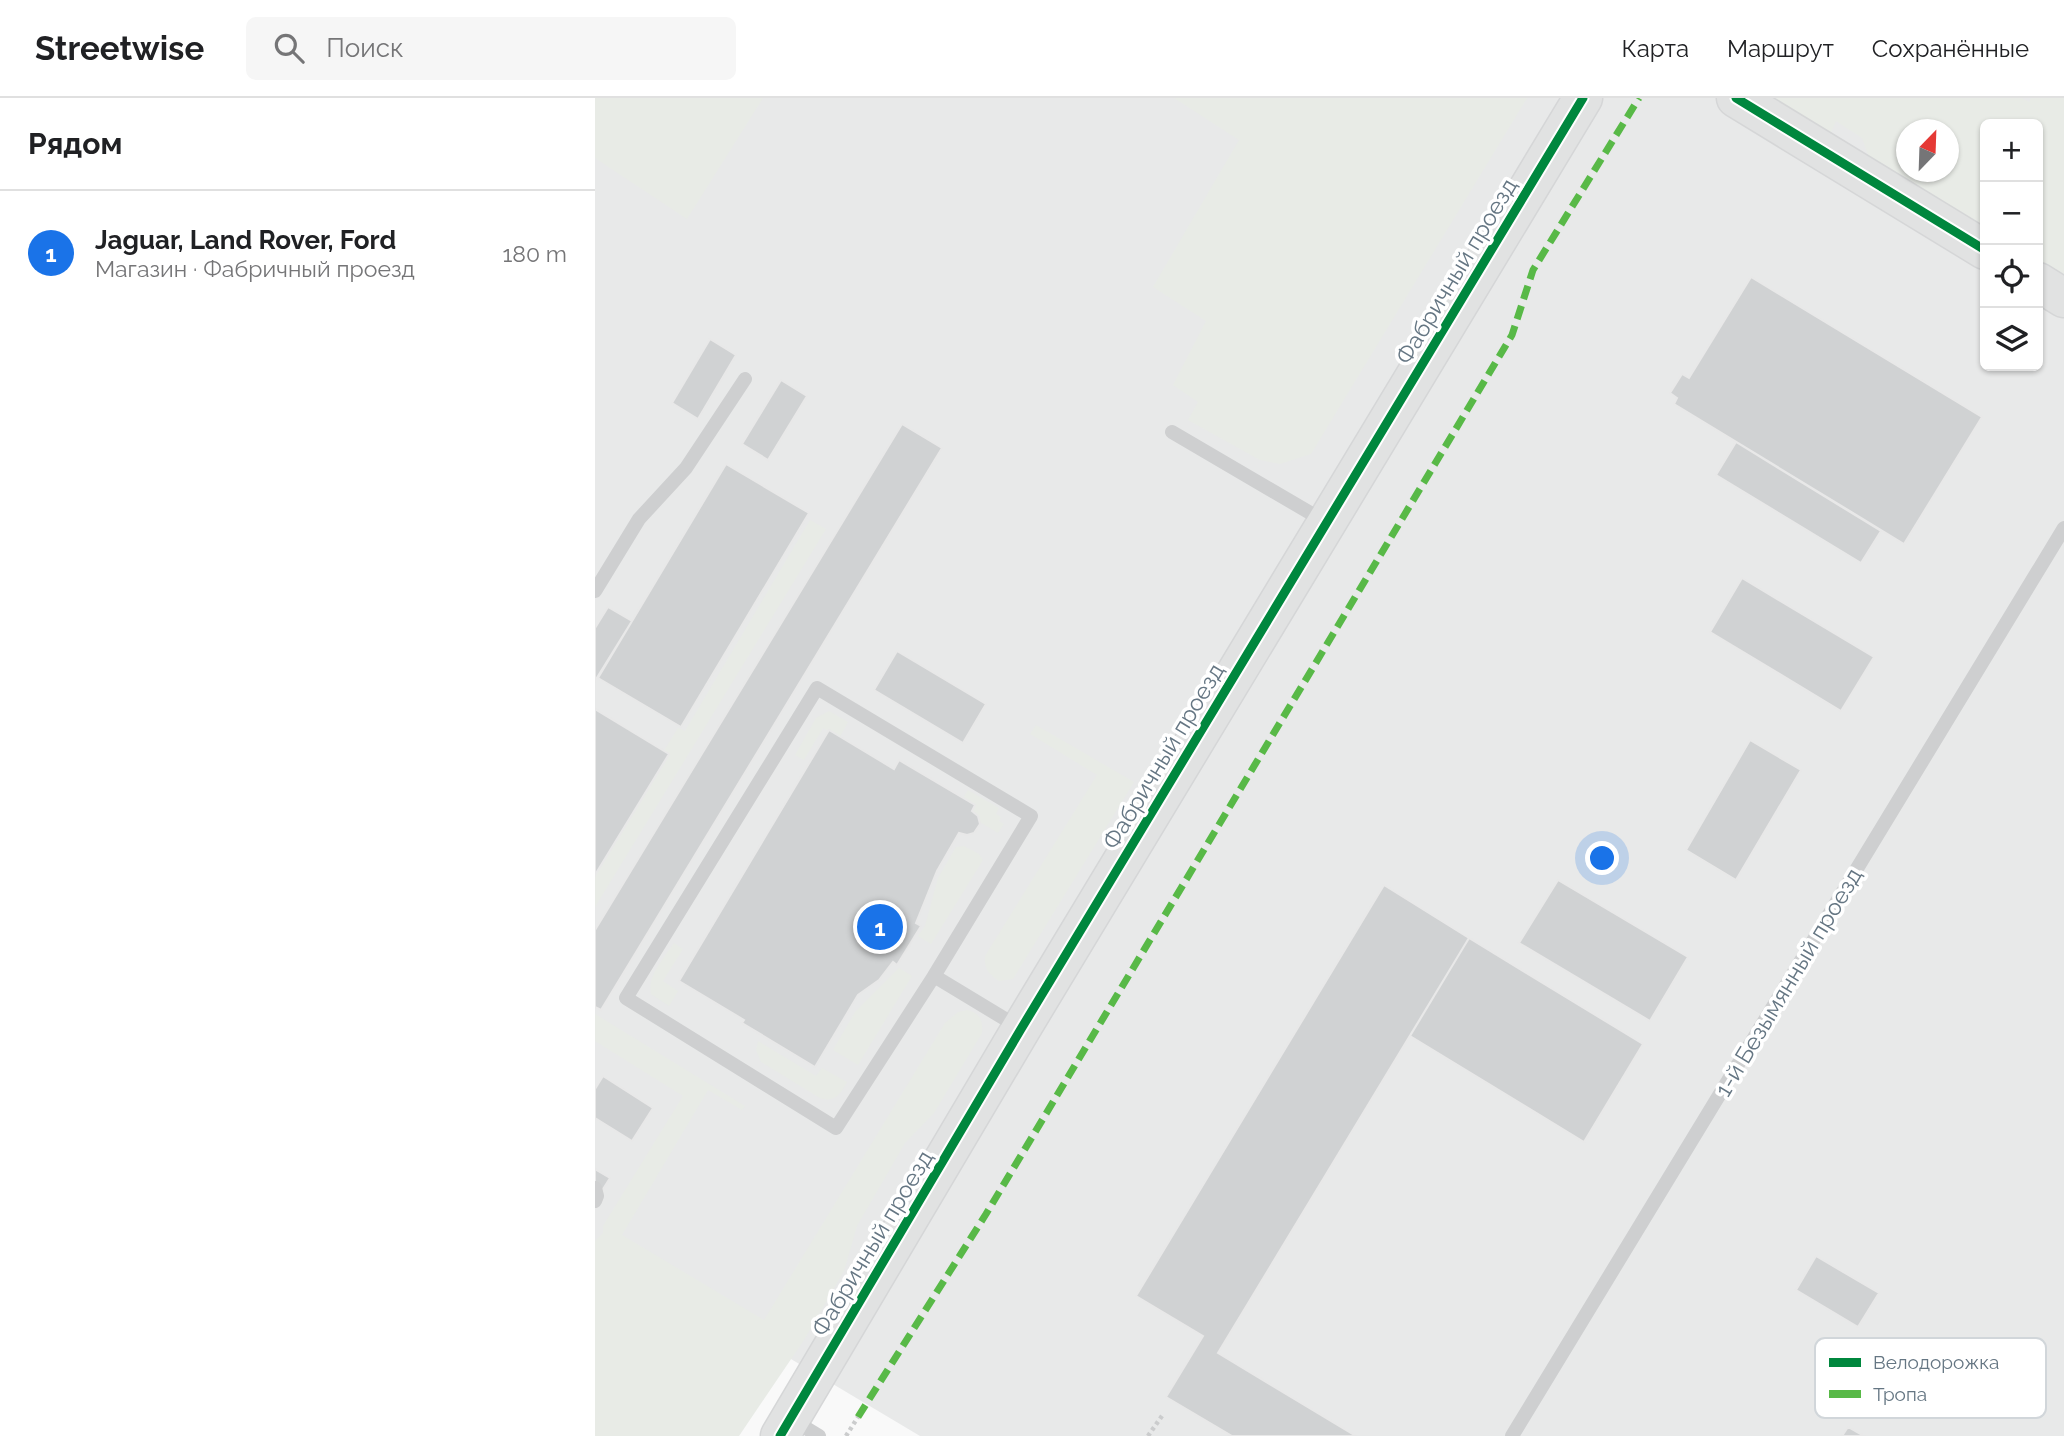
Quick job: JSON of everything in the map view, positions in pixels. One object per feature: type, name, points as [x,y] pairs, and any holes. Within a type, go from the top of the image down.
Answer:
[{"type":"street","name":"Фабричный проезд","points":[[797,1430],[1021,1029],[1583,98]]},
{"type":"street","points":[[1736,98],[1980,247]]},
{"type":"street","points":[[2043,285],[2064,298]]},
{"type":"lane","points":[[595,591],[639,519],[687,468],[745,379]]},
{"type":"lane","points":[[1172,432],[1327,523]]},
{"type":"lane","name":"1-й Безымянный проезд","points":[[1511,1436],[2064,528]]},
{"type":"lane","points":[[817,688],[1031,816],[934,976],[836,1128],[626,998],[817,688]]},
{"type":"lane","points":[[934,976],[1021,1029]]},
{"type":"lane","points":[[595,1188],[595,1201]]},
{"type":"path","points":[[1148,1436],[1164,1413]]},
{"type":"path","points":[[846,1436],[858,1417]]},
{"type":"shaded area","points":[[595,98],[2064,98],[2064,1436],[920,1436],[595,1242]]},
{"type":"shaded area","points":[[595,98],[763,98],[687,219],[595,158]]},
{"type":"shaded area","points":[[1174,98],[1527,98],[1311,454],[1280,464],[1260,460],[1188,420],[1198,402],[1173,385],[1206,321],[1153,287],[1239,140]]},
{"type":"shaded area","points":[[1764,98],[2022,98],[2029,102],[2031,98],[2064,98],[2064,277],[2043,265],[2043,119],[1980,119],[1980,228],[1903,182],[1959,182],[1959,119],[1896,119],[1896,178],[1871,163],[1862,138],[1836,121],[1829,137]]},
{"type":"shaded area","points":[[810,520],[826,529],[595,907],[595,877],[668,758],[662,754],[678,728],[685,731]]},
{"type":"shaded area","points":[[829,711],[848,722],[840,737],[823,728],[804,760],[795,755],[816,718]]},
{"type":"shaded area","points":[[1036,725],[1134,782],[1013,979],[999,981],[988,970],[985,956],[1097,775],[1030,734]]},
{"type":"shaded area","points":[[968,790],[999,808],[996,814],[1004,824],[998,833],[973,818],[959,805]]},
{"type":"shaded area","points":[[964,846],[979,854],[983,860],[931,944],[918,936],[925,926],[938,878],[956,847]]},
{"type":"shaded area","points":[[674,943],[683,949],[663,981],[678,991],[669,1006],[651,994],[650,987],[657,967]]},
{"type":"shaded area","points":[[899,968],[912,976],[858,1065],[833,1050],[855,1012]]},
{"type":"shaded area","points":[[967,1010],[980,1018],[982,1033],[934,1113],[905,1143],[857,1226],[844,1271],[804,1340],[739,1436],[595,1436],[595,1241],[603,1233],[603,1226],[683,1096],[595,1041],[595,1014],[745,1106],[742,1110],[708,1090],[622,1235],[764,1320],[945,1023],[958,1012]]},
{"type":"shaded area","points":[[758,1041],[816,1076],[822,1068],[847,1082],[837,1096],[820,1098],[761,1062],[756,1050]]},
{"type":"building","points":[[1751,277],[1982,417],[1904,544],[1674,404],[1677,398],[1670,393],[1682,374],[1689,378]]},
{"type":"building","points":[[710,339],[736,355],[698,419],[672,403]]},
{"type":"building","points":[[781,380],[807,396],[768,460],[742,444]]},
{"type":"building","points":[[902,424],[942,448],[601,1010],[595,1007],[595,930]]},
{"type":"building","points":[[1736,442],[1881,531],[1861,563],[1716,475]]},
{"type":"building","points":[[726,464],[809,513],[681,727],[598,678]]},
{"type":"building","points":[[1742,578],[1874,657],[1841,711],[1710,632]]},
{"type":"building","points":[[608,607],[632,621],[595,681],[595,628]]},
{"type":"building","points":[[897,651],[986,704],[963,743],[874,690]]},
{"type":"building","points":[[595,709],[669,754],[595,875]]},
{"type":"building","points":[[829,730],[894,769],[899,760],[975,805],[972,811],[978,816],[980,824],[974,833],[959,833],[937,871],[916,923],[921,926],[897,965],[893,962],[879,980],[858,995],[815,1067],[679,981]]},
{"type":"building","points":[[1750,740],[1801,770],[1736,880],[1686,850]]},
{"type":"building","points":[[1558,880],[1688,957],[1650,1021],[1519,943]]},
{"type":"building","points":[[1384,885],[1469,938],[1218,1353],[1356,1436],[1232,1436],[1166,1397],[1203,1336],[1136,1296]]},
{"type":"building","points":[[1469,938],[1643,1044],[1584,1142],[1410,1036]]},
{"type":"building","points":[[603,1076],[653,1108],[632,1141],[595,1118],[595,1089]]},
{"type":"building","points":[[595,1169],[610,1178],[595,1202]]},
{"type":"building","points":[[1816,1256],[1879,1293],[1858,1327],[1796,1290]]},
{"type":"building","points":[[1848,1427],[1864,1436],[1842,1436]]},
{"type":"marked path","points":[[858,1417],[986,1214],[1512,335],[1533,270],[1639,98]]},
{"type":"cycle path","points":[[780,1436],[1021,1029],[1583,98]]},
{"type":"cycle path","points":[[1736,98],[1980,247]]},
{"type":"place","name":"Jaguar, Land Rover, Ford","points":[[880,927]]}]
